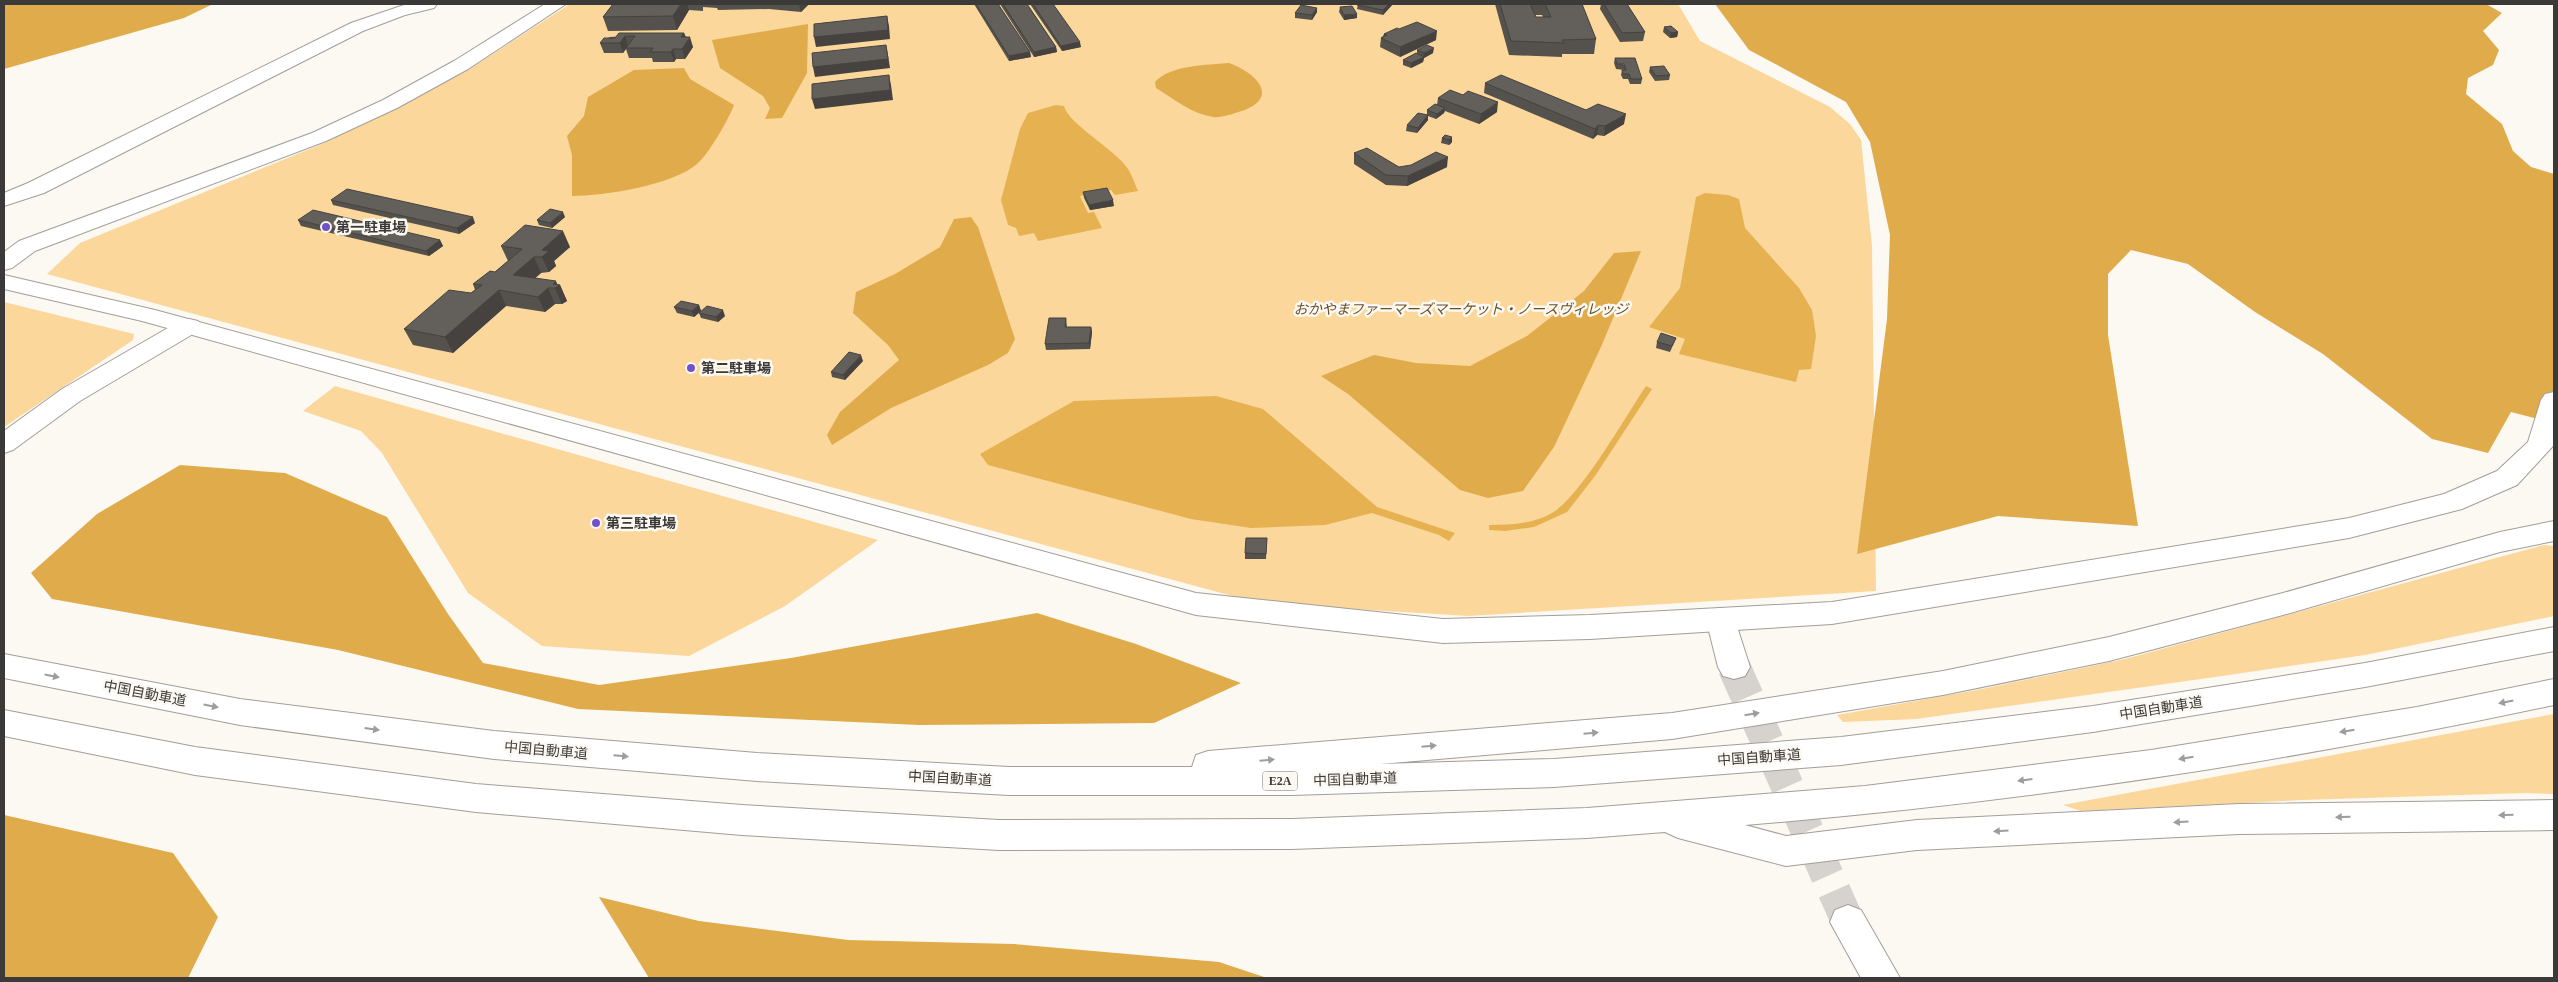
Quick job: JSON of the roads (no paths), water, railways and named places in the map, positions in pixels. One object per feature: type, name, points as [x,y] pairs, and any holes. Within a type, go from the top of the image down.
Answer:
[{"type":"main road","points":[[4,200],[54,180],[357,27],[398,11],[428,4]]},
{"type":"main road","points":[[4,263],[28,246],[337,129],[390,104],[461,65],[556,4]]},
{"type":"main road","points":[[4,282],[189,326],[1196,604],[1443,631],[1590,627],[1832,613],[1989,589],[2349,528],[2452,502],[2507,478],[2540,446],[2554,400]]},
{"type":"main road","points":[[4,444],[71,396],[189,326]]},
{"type":"main road","points":[[1009,781],[1672,726],[1934,684],[2109,649],[2283,604],[2500,542],[2554,531]]},
{"type":"main road","points":[[1721,619],[1734,667]]},
{"type":"main road","name":"中国自動車道","points":[[4,666],[240,712],[494,746],[757,767],[1009,781],[1291,781],[1544,773],[1841,750],[2093,719],[2365,675],[2554,639]]},
{"type":"main road","points":[[4,723],[195,761],[456,796],[752,821],[1019,835],[1292,834],[1587,823],[1865,801],[2151,764],[2417,720],[2554,692]]},
{"type":"main road","points":[[1654,818],[1786,850],[1917,835],[2239,819],[2554,816]]},
{"type":"main road","points":[[1848,922],[1881,978]]},
{"type":"tunnel","points":[[1734,667],[1848,922]]},
{"type":"place","name":"第一駐車場","points":[[326,227]]},
{"type":"place","name":"第二駐車場","points":[[691,368]]},
{"type":"place","name":"第三駐車場","points":[[596,523]]},
{"type":"park label","name":"おかやまファーマーズマーケット・ノースヴィレッジ","points":[[1461,309]]}]
